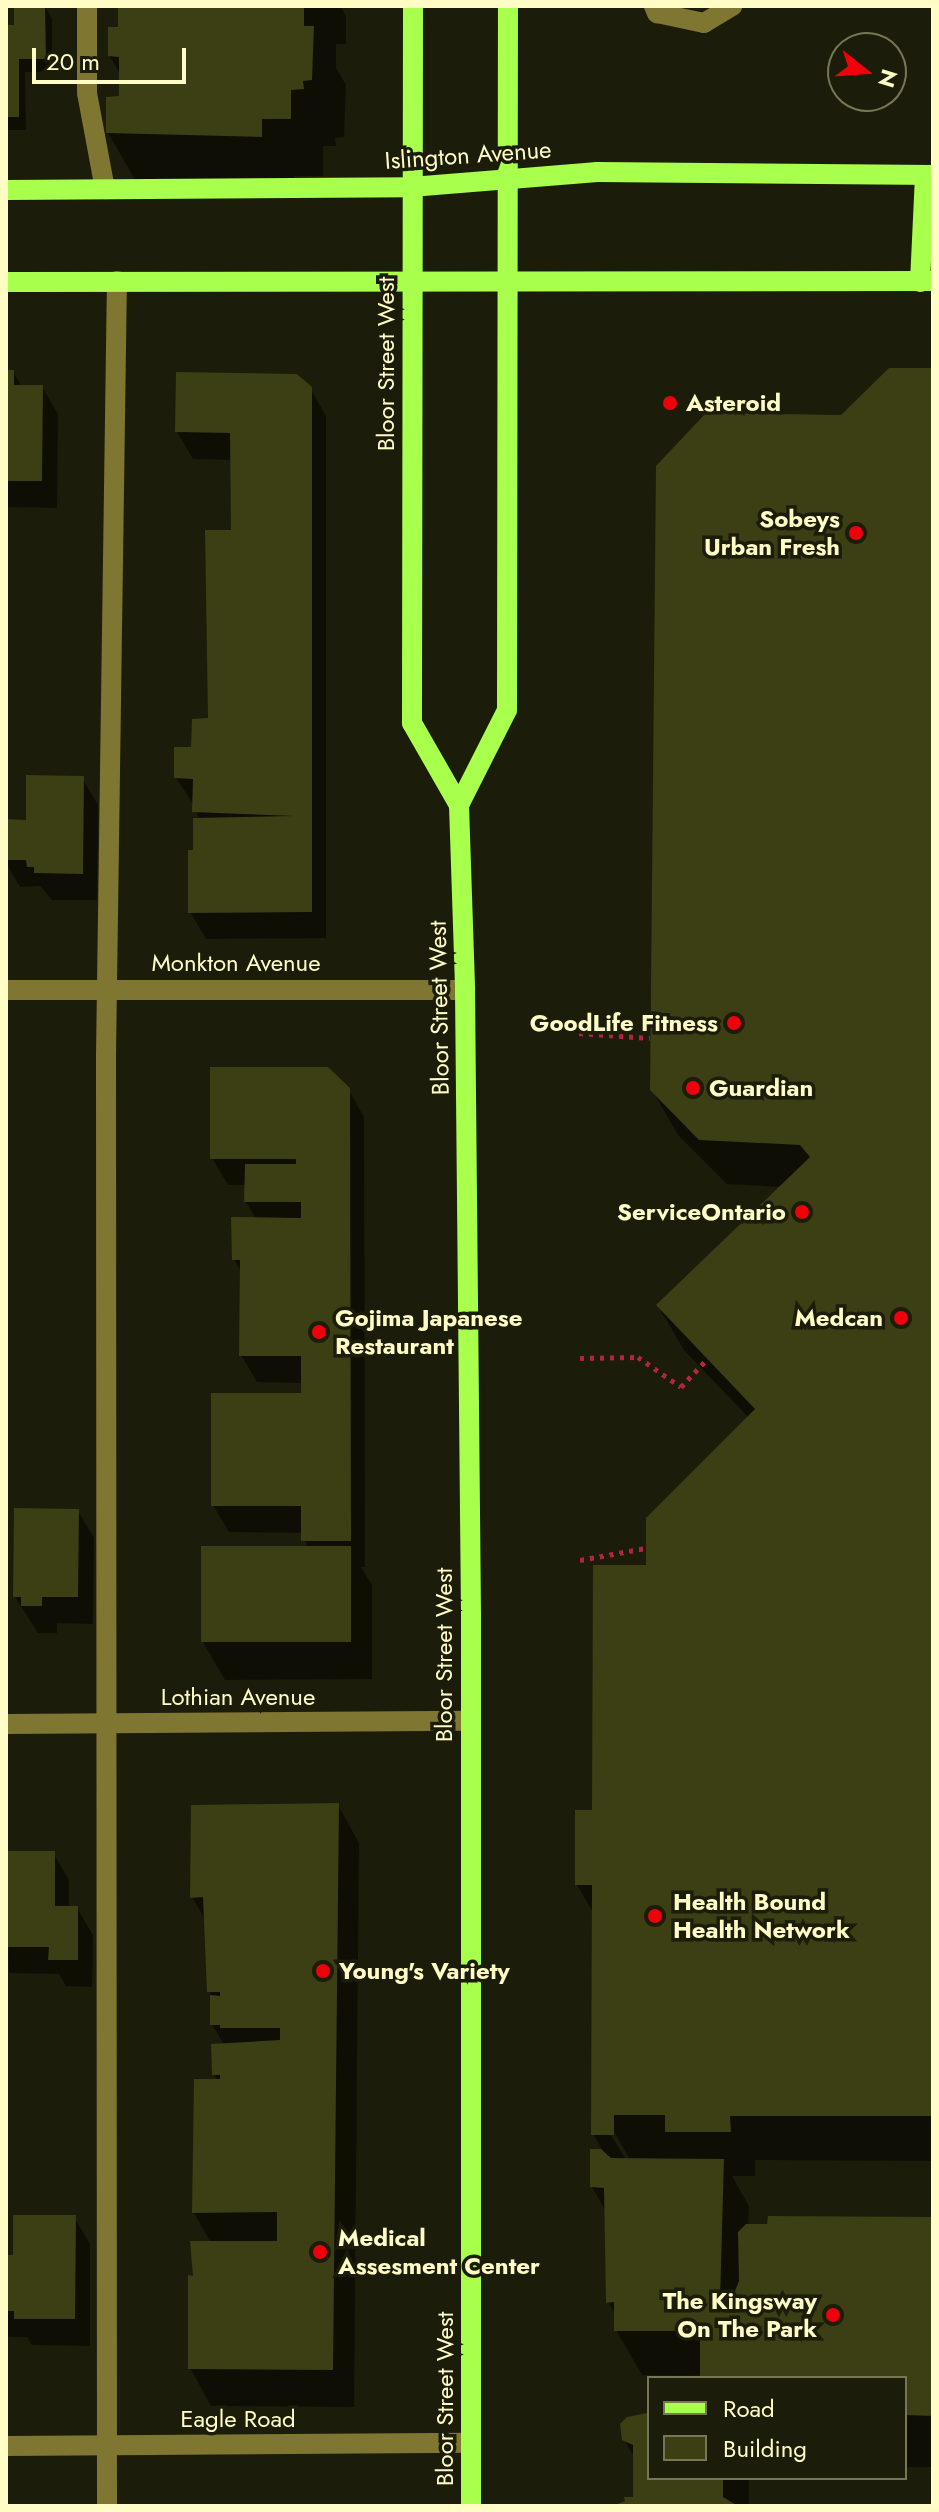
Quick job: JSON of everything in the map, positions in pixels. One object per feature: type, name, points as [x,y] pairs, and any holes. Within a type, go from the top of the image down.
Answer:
[{"type":"main road","name":"Bloor Street West","points":[[413,6],[412,723],[459,805],[465,990],[471,2506]]},
{"type":"main road","name":"Bloor Street West","points":[[459,805],[507,710],[508,6]]},
{"type":"main road","name":"Islington Avenue","points":[[6,190],[411,187],[597,172],[929,175]]},
{"type":"main road","points":[[6,282],[507,279],[927,282],[929,175]]},
{"type":"street","points":[[87,6],[87,93],[105,189]]},
{"type":"street","points":[[654,6],[657,13],[704,23],[732,6]]},
{"type":"street","points":[[107,2506],[107,989],[117,281]]},
{"type":"street","name":"Monkton Avenue","points":[[6,990],[465,990]]},
{"type":"street","name":"Lothian Avenue","points":[[6,1724],[469,1721]]},
{"type":"street","name":"Eagle Road","points":[[6,2446],[471,2443]]},
{"type":"path","points":[[579,1033],[650,1038]]},
{"type":"path","points":[[580,1358],[638,1357],[681,1387],[707,1359]]},
{"type":"path","points":[[580,1560],[646,1548]]},
{"type":"building","points":[[14,6],[45,6],[46,59],[19,59],[19,117],[6,117],[6,25],[14,25]]},
{"type":"building","points":[[118,6],[304,6],[304,26],[314,26],[312,80],[303,81],[304,89],[291,90],[291,119],[262,119],[262,137],[106,133],[106,97],[119,96],[119,57],[108,56],[108,27],[118,27]]},
{"type":"building","points":[[889,368],[933,368],[933,2116],[730,2116],[731,2132],[665,2132],[665,2115],[614,2115],[614,2135],[591,2135],[592,1885],[575,1885],[575,1810],[592,1810],[593,1565],[646,1565],[646,1518],[755,1409],[656,1305],[810,1157],[800,1145],[699,1140],[650,1090],[656,466],[706,413],[841,415]]},
{"type":"building","points":[[6,370],[14,370],[14,385],[43,385],[42,481],[6,481]]},
{"type":"building","points":[[176,372],[297,374],[312,387],[312,912],[188,913],[188,850],[193,850],[193,818],[294,816],[192,812],[193,779],[174,778],[174,747],[191,747],[192,719],[208,718],[205,530],[231,530],[230,433],[175,432]]},
{"type":"building","points":[[26,775],[84,776],[83,874],[34,873],[34,867],[27,867],[26,860],[6,860],[6,819],[26,820]]},
{"type":"building","points":[[210,1067],[328,1067],[350,1088],[351,1541],[301,1541],[301,1506],[211,1506],[211,1393],[301,1393],[301,1356],[239,1356],[240,1260],[232,1260],[231,1217],[301,1218],[301,1202],[244,1202],[245,1164],[296,1164],[296,1159],[210,1159]]},
{"type":"building","points":[[14,1508],[79,1509],[78,1597],[42,1597],[42,1606],[21,1606],[21,1597],[13,1597]]},
{"type":"building","points":[[201,1546],[351,1546],[351,1642],[201,1642]]},
{"type":"building","points":[[339,1803],[333,2370],[188,2369],[188,2275],[193,2276],[190,2241],[277,2241],[277,2212],[192,2213],[194,2079],[220,2079],[220,2075],[212,2075],[211,2044],[280,2040],[280,2028],[220,2028],[220,2025],[210,2025],[210,1995],[220,1996],[220,1992],[207,1992],[203,1897],[190,1898],[191,1805]]},
{"type":"building","points":[[6,1851],[55,1851],[55,1906],[78,1906],[78,1960],[48,1960],[49,1947],[6,1947]]},
{"type":"building","points":[[590,2149],[601,2149],[611,2158],[724,2159],[720,2302],[733,2296],[739,2281],[738,2232],[746,2224],[767,2224],[768,2216],[933,2217],[933,2416],[907,2415],[907,2376],[700,2376],[700,2331],[614,2331],[614,2302],[606,2303],[604,2188],[590,2187]]},
{"type":"building","points":[[13,2215],[76,2215],[75,2319],[14,2319],[14,2311],[6,2311],[6,2255],[13,2255]]},
{"type":"building","points":[[647,2413],[647,2480],[723,2480],[723,2497],[738,2506],[613,2506],[625,2501],[624,2497],[633,2497],[633,2445],[622,2440],[620,2424],[627,2417]]},
{"type":"place","name":"Asteroid","points":[[670,403]]},
{"type":"place","name":"Sobeys Urban Fresh","points":[[856,533]]},
{"type":"place","name":"GoodLife Fitness","points":[[734,1023]]},
{"type":"place","name":"Guardian","points":[[693,1088]]},
{"type":"place","name":"ServiceOntario","points":[[802,1212]]},
{"type":"place","name":"Medcan","points":[[901,1318]]},
{"type":"place","name":"Gojima Japanese Restaurant","points":[[319,1332]]},
{"type":"place","name":"Health Bound Health Network","points":[[655,1916]]},
{"type":"place","name":"Young's Variety","points":[[323,1971]]},
{"type":"place","name":"Medical Assesment Center","points":[[320,2252]]},
{"type":"place","name":"The Kingsway On The Park","points":[[833,2315]]}]
